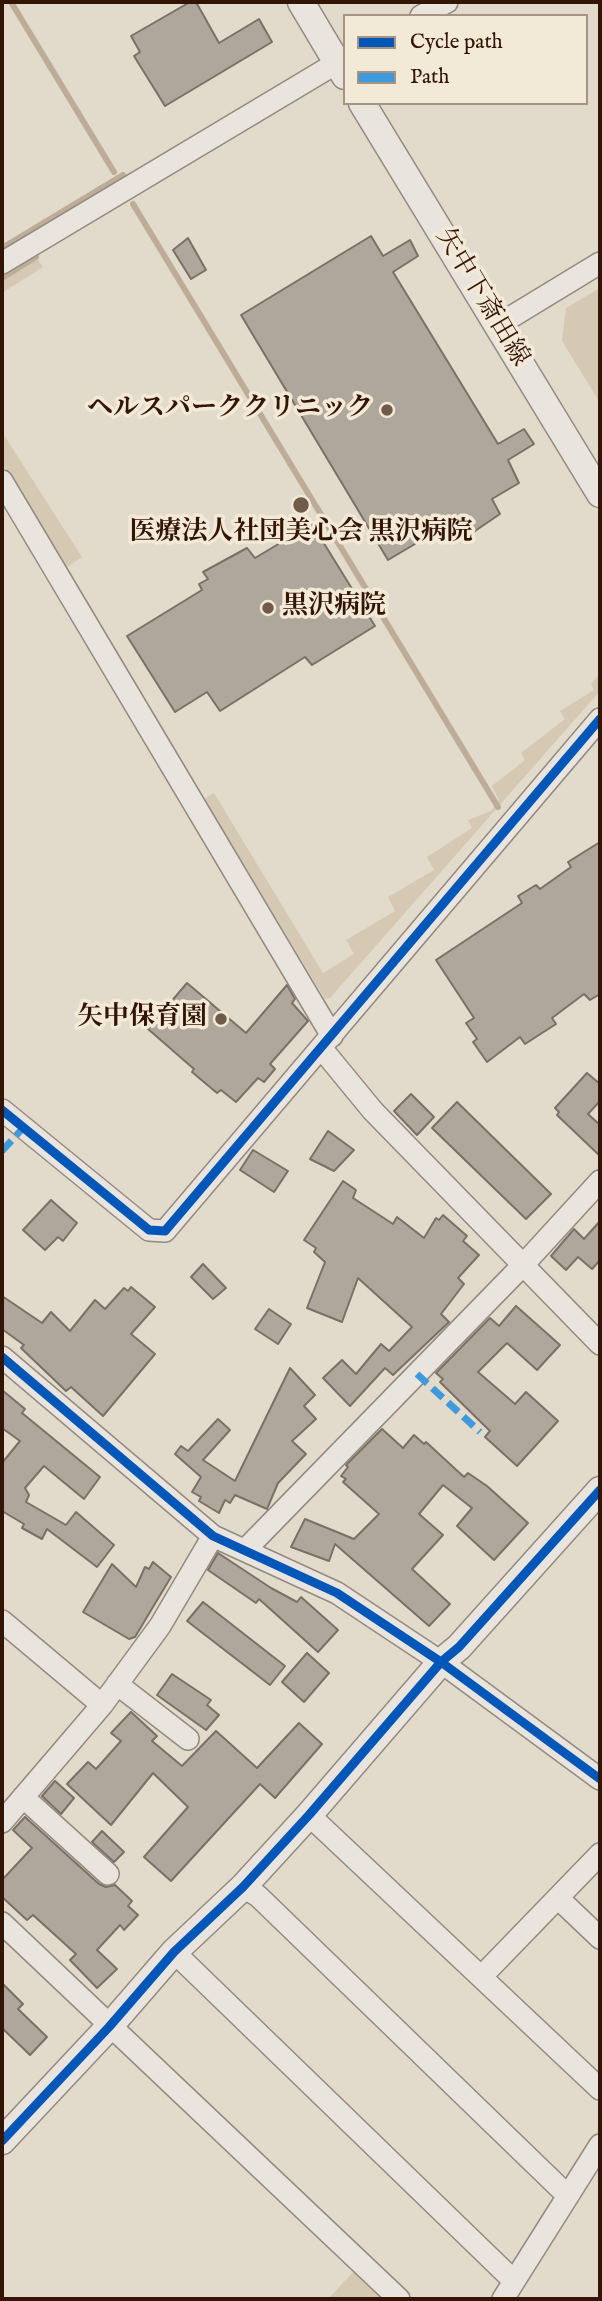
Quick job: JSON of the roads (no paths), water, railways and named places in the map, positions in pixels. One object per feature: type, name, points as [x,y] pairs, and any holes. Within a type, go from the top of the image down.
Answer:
[{"type":"street","points":[[2,263],[342,65],[301,2]]},
{"type":"street","points":[[425,14],[447,2]]},
{"type":"street","name":"矢中下斎田線","points":[[363,105],[600,494]]},
{"type":"street","points":[[498,325],[600,263]]},
{"type":"street","points":[[2,481],[327,1042],[373,1111],[600,1344]]},
{"type":"street","points":[[2,1110],[156,1233],[165,1231],[600,719]]},
{"type":"street","points":[[245,1550],[524,1264],[600,1181]]},
{"type":"street","points":[[2,1357],[213,1536],[337,1593],[441,1662],[600,1779]]},
{"type":"street","points":[[2,2141],[109,2027],[174,1952],[243,1887],[441,1662],[459,1647],[600,1491]]},
{"type":"street","points":[[2,1822],[102,1705],[160,1626],[213,1536]]},
{"type":"street","points":[[2,1621],[102,1705]]},
{"type":"street","points":[[117,1684],[188,1739]]},
{"type":"street","points":[[23,1797],[108,1874]]},
{"type":"street","points":[[309,1815],[600,2089]]},
{"type":"street","points":[[481,1977],[600,1854]]},
{"type":"street","points":[[243,1887],[258,1896],[568,2196]]},
{"type":"street","points":[[558,1898],[600,1938]]},
{"type":"street","points":[[2,1923],[399,2299]]},
{"type":"street","points":[[174,1952],[514,2281]]},
{"type":"street","points":[[503,2299],[600,2146]]},
{"type":"waterway","points":[[11,2],[114,172]]},
{"type":"waterway","points":[[2,248],[123,175]]},
{"type":"waterway","points":[[133,204],[498,807]]},
{"type":"waterway","points":[[2,278],[36,257]]},
{"type":"place","name":"ヘルスパーククリニック","points":[[387,410]]},
{"type":"place","name":"医療法人社団美心会 黒沢病院","points":[[301,505]]},
{"type":"place","name":"黒沢病院","points":[[268,608]]},
{"type":"place","name":"矢中保育園","points":[[221,1019]]}]
